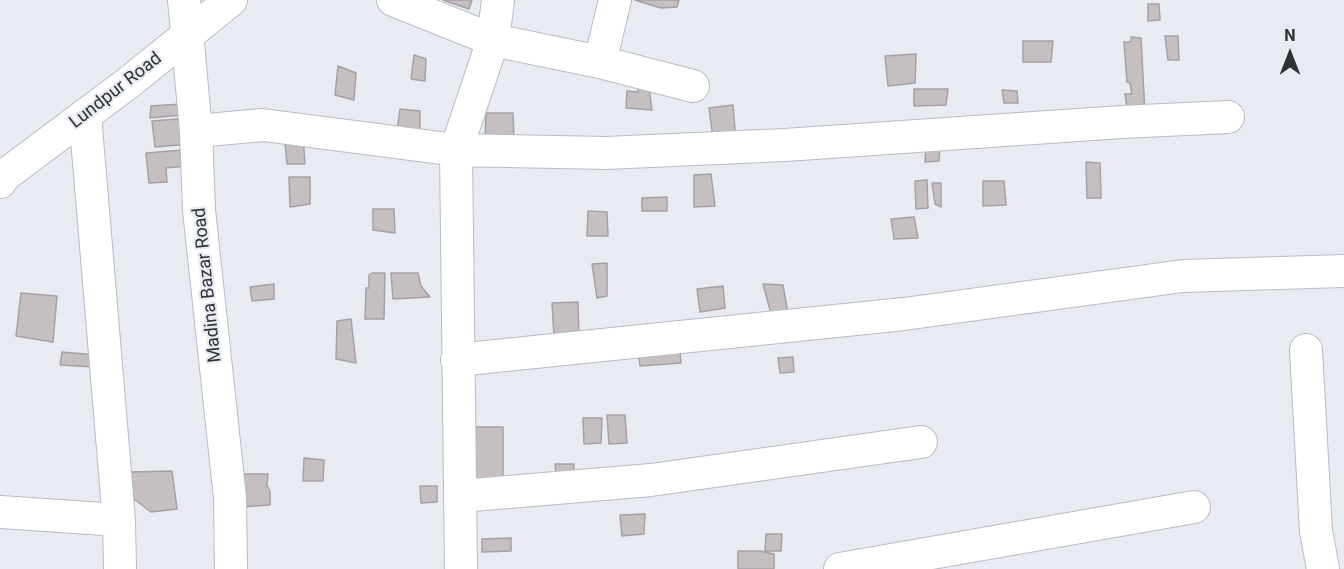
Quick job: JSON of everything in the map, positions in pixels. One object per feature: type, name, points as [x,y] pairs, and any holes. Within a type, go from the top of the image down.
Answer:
[{"type":"street","name":"Madina Bazar Road","points":[[184,0],[196,131],[199,210],[230,498],[231,569]]},
{"type":"street","name":"Lundpur Road","points":[[0,182],[4,176],[231,0]]},
{"type":"street","points":[[393,0],[493,40],[600,62],[693,86]]},
{"type":"street","points":[[461,569],[456,150],[493,40],[498,0]]},
{"type":"street","points":[[600,62],[615,0]]},
{"type":"street","points":[[85,115],[119,520],[120,569]]},
{"type":"street","points":[[196,131],[263,125],[456,150],[606,153],[785,145],[1111,122],[1228,117]]},
{"type":"street","points":[[457,360],[904,314],[1183,276],[1344,271]]},
{"type":"street","points":[[1306,350],[1316,531],[1323,569]]},
{"type":"street","points":[[461,496],[651,480],[921,442]]},
{"type":"street","points":[[840,569],[1194,507]]},
{"type":"street","points":[[0,512],[119,520]]},
{"type":"building","points":[[443,0],[472,0],[469,9]]},
{"type":"building","points":[[635,0],[679,0],[677,7],[661,8]]},
{"type":"building","points":[[1148,4],[1159,4],[1160,20],[1148,21]]},
{"type":"building","points":[[1165,36],[1178,36],[1179,60],[1168,60]]},
{"type":"building","points":[[1131,37],[1141,38],[1145,114],[1128,114],[1125,94],[1132,94],[1130,83],[1127,82],[1124,42],[1131,42]]},
{"type":"building","points":[[1023,41],[1053,41],[1051,62],[1023,62]]},
{"type":"building","points":[[916,54],[915,83],[888,86],[885,56]]},
{"type":"building","points":[[414,55],[426,59],[425,81],[411,79]]},
{"type":"building","points":[[338,66],[356,73],[354,100],[335,95]]},
{"type":"building","points":[[639,77],[651,78],[652,110],[626,108],[627,91],[638,92]]},
{"type":"building","points":[[914,89],[948,89],[946,105],[914,106]]},
{"type":"building","points":[[1002,90],[1017,91],[1018,103],[1004,103]]},
{"type":"building","points":[[182,104],[182,115],[150,118],[151,106]]},
{"type":"building","points":[[733,105],[736,142],[714,146],[709,108]]},
{"type":"building","points":[[400,109],[420,111],[420,142],[396,138]]},
{"type":"building","points":[[486,113],[513,113],[514,140],[485,138]]},
{"type":"building","points":[[190,118],[190,144],[155,147],[152,121]]},
{"type":"building","points":[[284,133],[303,135],[305,164],[287,164]]},
{"type":"building","points":[[926,145],[940,145],[939,161],[925,162]]},
{"type":"building","points":[[183,150],[186,166],[166,168],[167,182],[149,183],[146,153]]},
{"type":"building","points":[[1086,162],[1100,163],[1101,198],[1087,198]]},
{"type":"building","points":[[711,174],[715,206],[694,207],[694,175]]},
{"type":"building","points":[[289,177],[310,177],[310,204],[290,207]]},
{"type":"building","points":[[927,180],[928,208],[916,209],[915,181]]},
{"type":"building","points":[[983,181],[1004,181],[1006,205],[983,206]]},
{"type":"building","points":[[932,183],[941,183],[941,207],[935,204]]},
{"type":"building","points":[[667,197],[667,211],[642,211],[642,198]]},
{"type":"building","points":[[373,209],[394,209],[395,233],[373,230]]},
{"type":"building","points":[[588,211],[607,212],[608,236],[587,236]]},
{"type":"building","points":[[914,217],[918,238],[894,239],[891,219]]},
{"type":"building","points":[[607,263],[607,296],[597,298],[592,264]]},
{"type":"building","points":[[385,273],[384,319],[365,319],[366,288],[369,288],[369,275]]},
{"type":"building","points":[[391,273],[418,273],[421,286],[430,297],[393,299]]},
{"type":"building","points":[[274,284],[274,299],[252,301],[250,287]]},
{"type":"building","points":[[763,284],[783,285],[789,320],[773,321]]},
{"type":"building","points":[[723,286],[725,308],[700,312],[697,289]]},
{"type":"building","points":[[21,293],[57,296],[53,342],[16,336]]},
{"type":"building","points":[[578,302],[579,337],[554,337],[552,303]]},
{"type":"building","points":[[351,319],[356,363],[336,359],[337,321]]},
{"type":"building","points":[[679,340],[681,363],[640,366],[637,343]]},
{"type":"building","points":[[62,352],[97,355],[96,367],[60,365]]},
{"type":"building","points":[[793,357],[794,372],[780,373],[778,358]]},
{"type":"building","points":[[607,415],[625,415],[627,443],[609,444]]},
{"type":"building","points":[[583,418],[602,418],[601,443],[584,444]]},
{"type":"building","points":[[466,427],[503,427],[503,487],[467,488]]},
{"type":"building","points":[[304,458],[324,460],[323,481],[303,481]]},
{"type":"building","points":[[555,464],[574,464],[573,480],[557,482]]},
{"type":"building","points":[[172,471],[177,509],[151,512],[134,499],[130,472]]},
{"type":"building","points":[[233,474],[268,474],[270,505],[240,507]]},
{"type":"building","points":[[420,486],[437,486],[437,502],[421,503]]},
{"type":"building","points":[[645,514],[644,534],[622,536],[620,515]]},
{"type":"building","points":[[766,534],[782,534],[781,551],[765,551]]},
{"type":"building","points":[[511,538],[511,551],[482,552],[482,539]]},
{"type":"building","points":[[738,551],[760,551],[774,554],[774,569],[738,569]]}]
